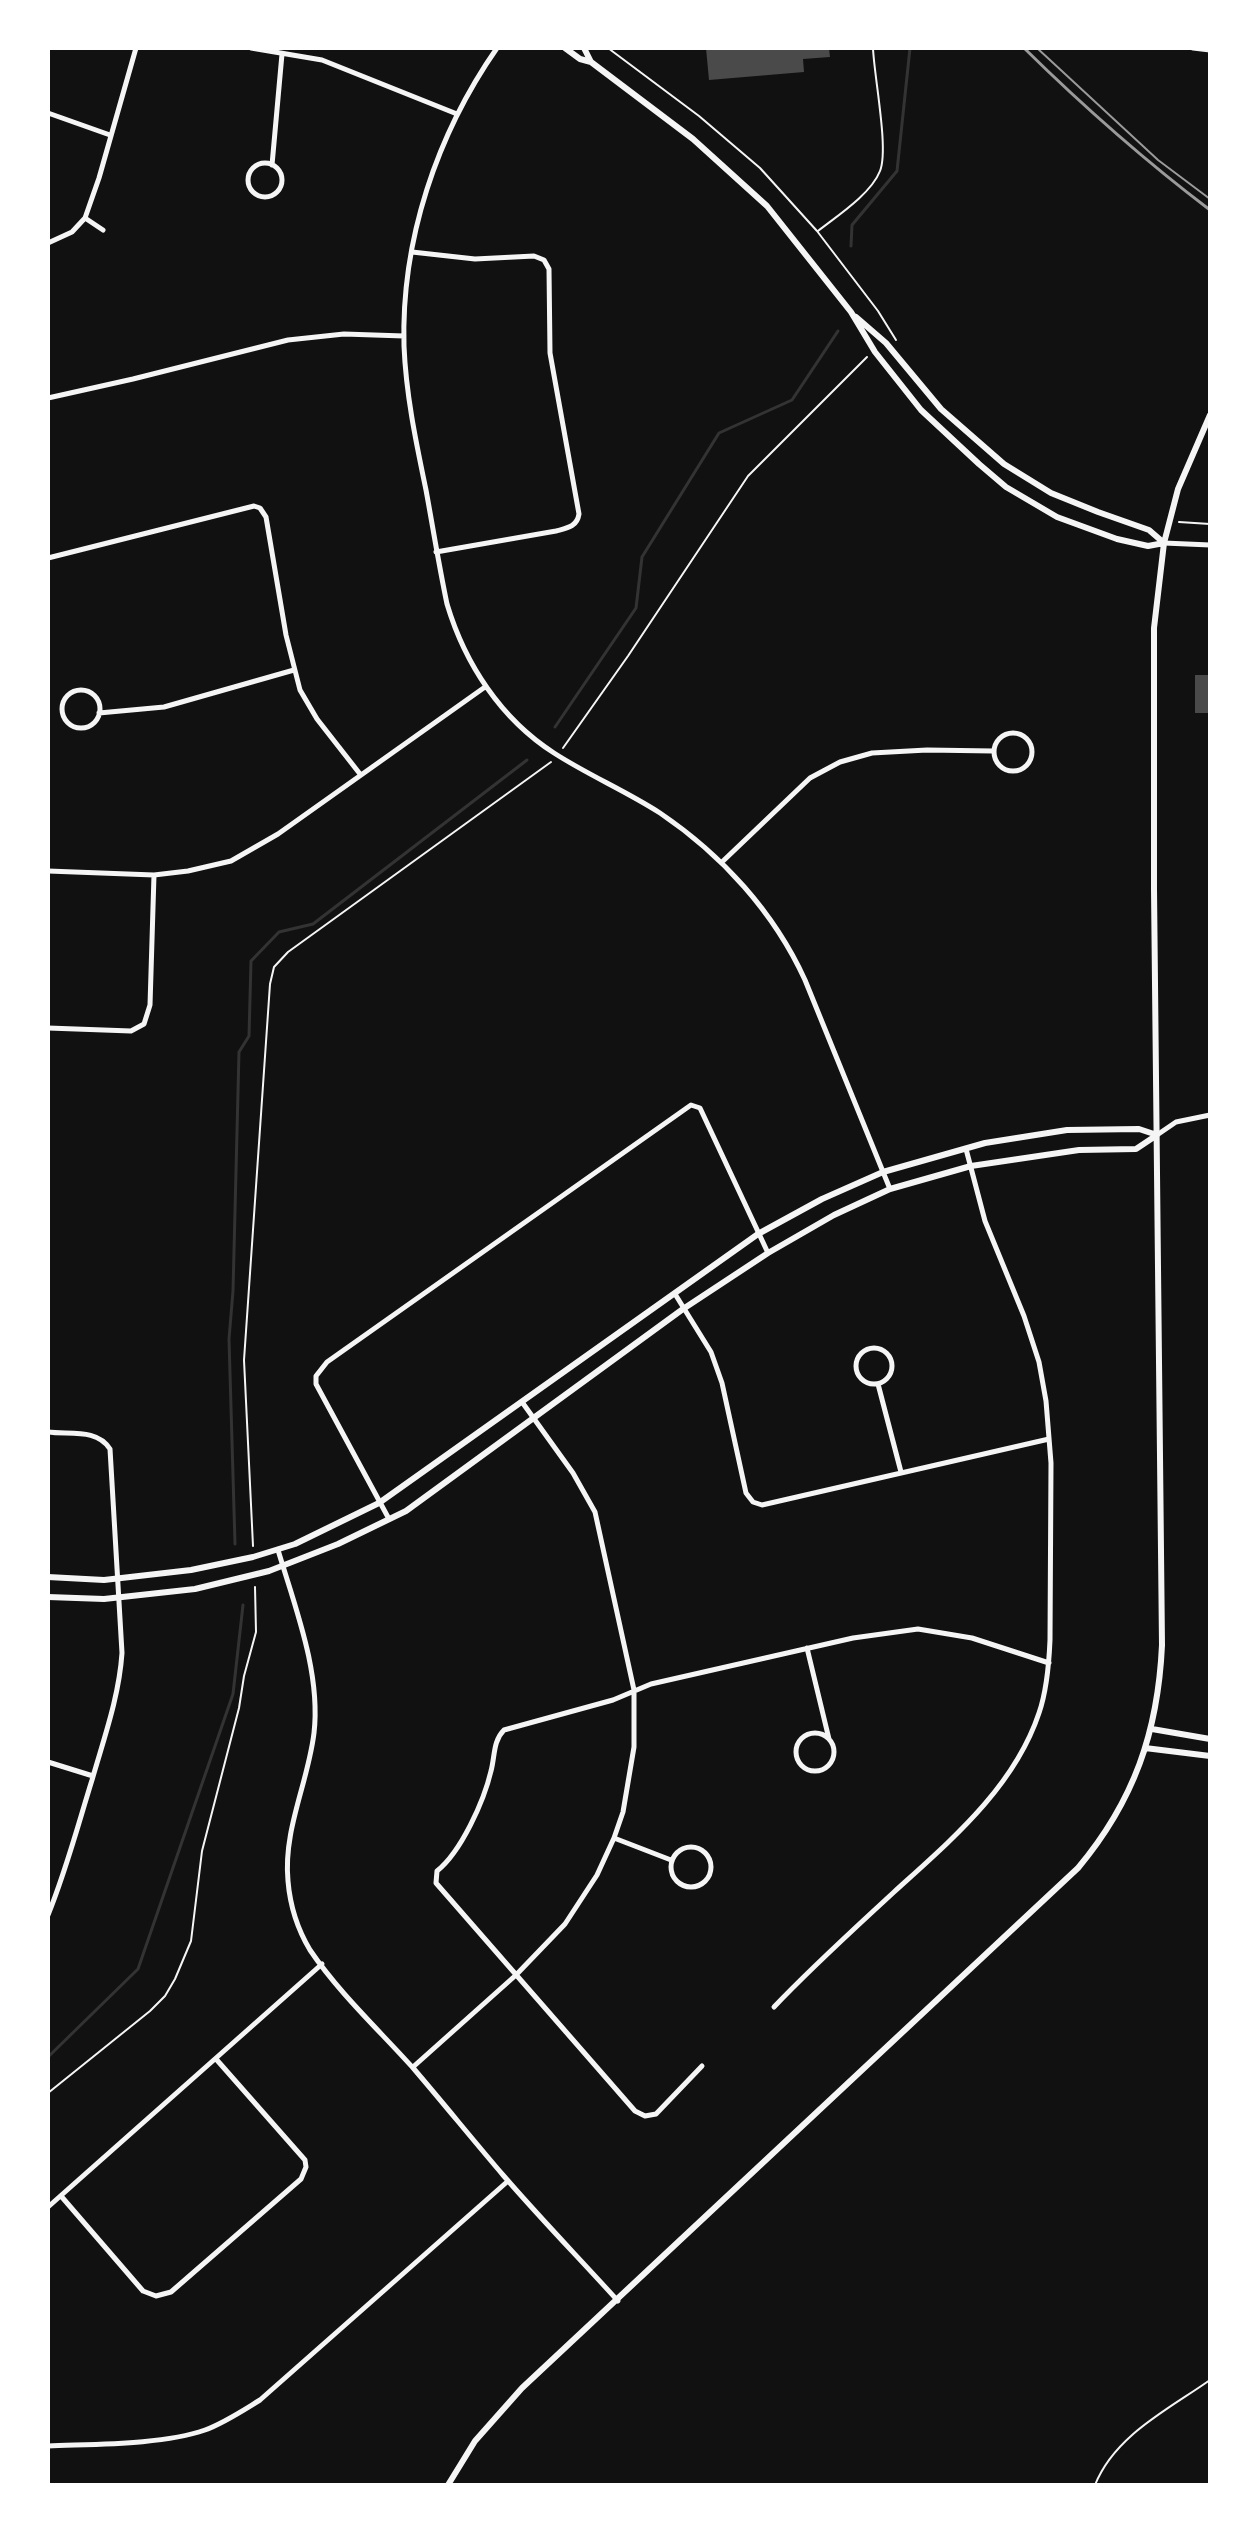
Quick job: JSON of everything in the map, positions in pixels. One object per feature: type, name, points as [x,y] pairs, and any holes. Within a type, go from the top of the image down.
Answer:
[{"type":"street","points":[[48,243],[72,232],[85,218],[136,48]]},
{"type":"street","points":[[251,48],[336,65],[457,114]]},
{"type":"street","points":[[497,48],[457,114],[427,189],[405,296],[404,336],[409,404],[436,552],[456,635],[485,687],[521,729],[538,743],[661,814],[722,862],[771,921],[789,947],[812,996],[890,1189]]},
{"type":"street","points":[[565,48],[580,59],[591,62],[693,139],[767,206],[851,312],[875,352],[921,410],[1006,487],[1057,517],[1117,539],[1148,546],[1164,543],[1210,545]]},
{"type":"street","points":[[584,48],[591,62]]},
{"type":"street","points":[[1193,48],[1210,50]]},
{"type":"street","points":[[272,165],[282,54]]},
{"type":"street","points":[[48,113],[110,135]]},
{"type":"street","points":[[263,163],[272,165],[280,173],[280,189],[267,197],[258,196],[249,186],[250,172],[263,163]]},
{"type":"street","points":[[85,218],[103,230]]},
{"type":"street","points":[[412,252],[467,258],[534,256],[546,263],[549,269],[552,374],[579,514],[573,526],[556,531],[436,552]]},
{"type":"street","points":[[851,312],[886,343],[941,409],[1004,464],[1051,493],[1149,530],[1164,543]]},
{"type":"street","points":[[48,398],[288,340],[344,334],[404,336]]},
{"type":"street","points":[[448,2485],[475,2441],[522,2388],[1078,1868],[1115,1818],[1152,1729],[1160,1688],[1162,1645],[1153,660],[1157,586],[1164,543],[1178,489],[1210,415]]},
{"type":"street","points":[[48,558],[254,506],[260,508],[266,517],[286,635],[305,702],[360,774]]},
{"type":"street","points":[[99,713],[164,707],[294,670]]},
{"type":"street","points":[[48,871],[154,875],[205,868],[246,853],[288,827],[485,687]]},
{"type":"street","points":[[84,690],[97,699],[99,713],[93,723],[76,727],[65,720],[62,704],[70,693],[84,690]]},
{"type":"street","points":[[1011,732],[1025,736],[1032,751],[1026,766],[1016,771],[998,764],[993,751],[998,739],[1011,732]]},
{"type":"street","points":[[722,862],[810,778],[840,762],[872,753],[993,751]]},
{"type":"street","points":[[48,1028],[131,1031],[144,1024],[150,1005],[154,875]]},
{"type":"street","points":[[389,1519],[316,1384],[316,1376],[327,1362],[691,1105],[700,1108],[768,1253]]},
{"type":"street","points":[[48,1597],[118,1598],[195,1589],[253,1576],[338,1544],[406,1511],[683,1309],[768,1253],[834,1215],[890,1189],[971,1166],[1079,1150],[1136,1149],[1176,1122],[1210,1115]]},
{"type":"street","points":[[48,1577],[104,1580],[191,1570],[278,1550],[331,1528],[379,1503],[758,1234],[822,1199],[883,1172],[985,1143],[1067,1130],[1139,1129],[1157,1135]]},
{"type":"street","points":[[774,2007],[977,1814],[998,1788],[1039,1714],[1049,1663],[1051,1588],[1046,1401],[1039,1362],[1024,1316],[984,1218],[966,1149]]},
{"type":"street","points":[[675,1294],[711,1352],[722,1383],[746,1493],[753,1502],[762,1505],[1049,1439]]},
{"type":"street","points":[[870,1349],[882,1350],[891,1359],[890,1374],[878,1384],[864,1381],[856,1371],[858,1358],[870,1349]]},
{"type":"street","points":[[878,1384],[901,1472]]},
{"type":"street","points":[[413,2067],[516,1975],[565,1924],[597,1875],[614,1838],[623,1812],[634,1747],[634,1690],[592,1504],[522,1402]]},
{"type":"street","points":[[48,1432],[90,1435],[106,1443],[110,1449],[122,1653],[120,1676],[105,1738],[61,1885],[48,1915]]},
{"type":"street","points":[[278,1550],[309,1658],[315,1706],[312,1746],[289,1842],[288,1883],[298,1924],[309,1948],[322,1964],[508,2181],[618,2301]]},
{"type":"street","points":[[702,2066],[656,2114],[645,2116],[635,2111],[436,1883],[437,1871],[460,1841],[480,1804],[491,1771],[497,1737],[504,1730],[613,1700],[634,1690],[853,1638],[918,1629],[972,1638],[1049,1663]]},
{"type":"street","points":[[807,1648],[834,1749],[833,1760],[820,1771],[802,1766],[796,1752],[803,1738],[815,1733],[829,1739]]},
{"type":"street","points":[[1152,1729],[1210,1739]]},
{"type":"street","points":[[1145,1748],[1210,1756]]},
{"type":"street","points":[[48,1762],[93,1776]]},
{"type":"street","points":[[614,1838],[671,1860]]},
{"type":"street","points":[[684,1848],[698,1848],[710,1862],[708,1878],[697,1887],[680,1885],[671,1872],[671,1860],[684,1848]]},
{"type":"street","points":[[48,2207],[322,1964]]},
{"type":"street","points":[[61,2196],[143,2291],[156,2296],[171,2292],[301,2179],[306,2167],[305,2160],[216,2059]]},
{"type":"street","points":[[48,2446],[173,2437],[203,2430],[233,2417],[260,2400],[508,2181]]},
{"type":"path","points":[[608,48],[729,140],[760,168],[817,231],[895,338]]},
{"type":"path","points":[[817,231],[856,201],[880,172],[883,153],[873,48]]},
{"type":"path","points":[[563,749],[748,476],[865,358]]},
{"type":"path","points":[[1189,523],[1210,524]]},
{"type":"path","points":[[253,1549],[244,1360],[270,984],[274,967],[288,952],[551,761]]},
{"type":"path","points":[[48,2093],[150,2011],[165,1996],[185,1960],[191,1941],[202,1851],[256,1632],[255,1587]]},
{"type":"path","points":[[1095,2485],[1110,2457],[1127,2438],[1210,2380]]},
{"type":"building","points":[[706,48],[829,48],[830,57],[803,59],[804,72],[709,80]]},
{"type":"building","points":[[1195,675],[1210,675],[1210,713],[1195,713]]},
{"type":"waterway","points":[[851,246],[852,225],[897,171],[910,48]]},
{"type":"waterway","points":[[555,727],[636,608],[642,557],[719,433],[792,400],[838,331]]},
{"type":"waterway","points":[[235,1544],[229,1339],[239,1052],[249,1036],[251,961],[279,932],[313,924],[527,760]]},
{"type":"waterway","points":[[48,2057],[138,1969],[233,1694],[243,1605]]},
{"type":"tram line","points":[[1037,48],[1158,160],[1210,199]]},
{"type":"railway","points":[[1024,48],[1114,132],[1210,210]]}]
